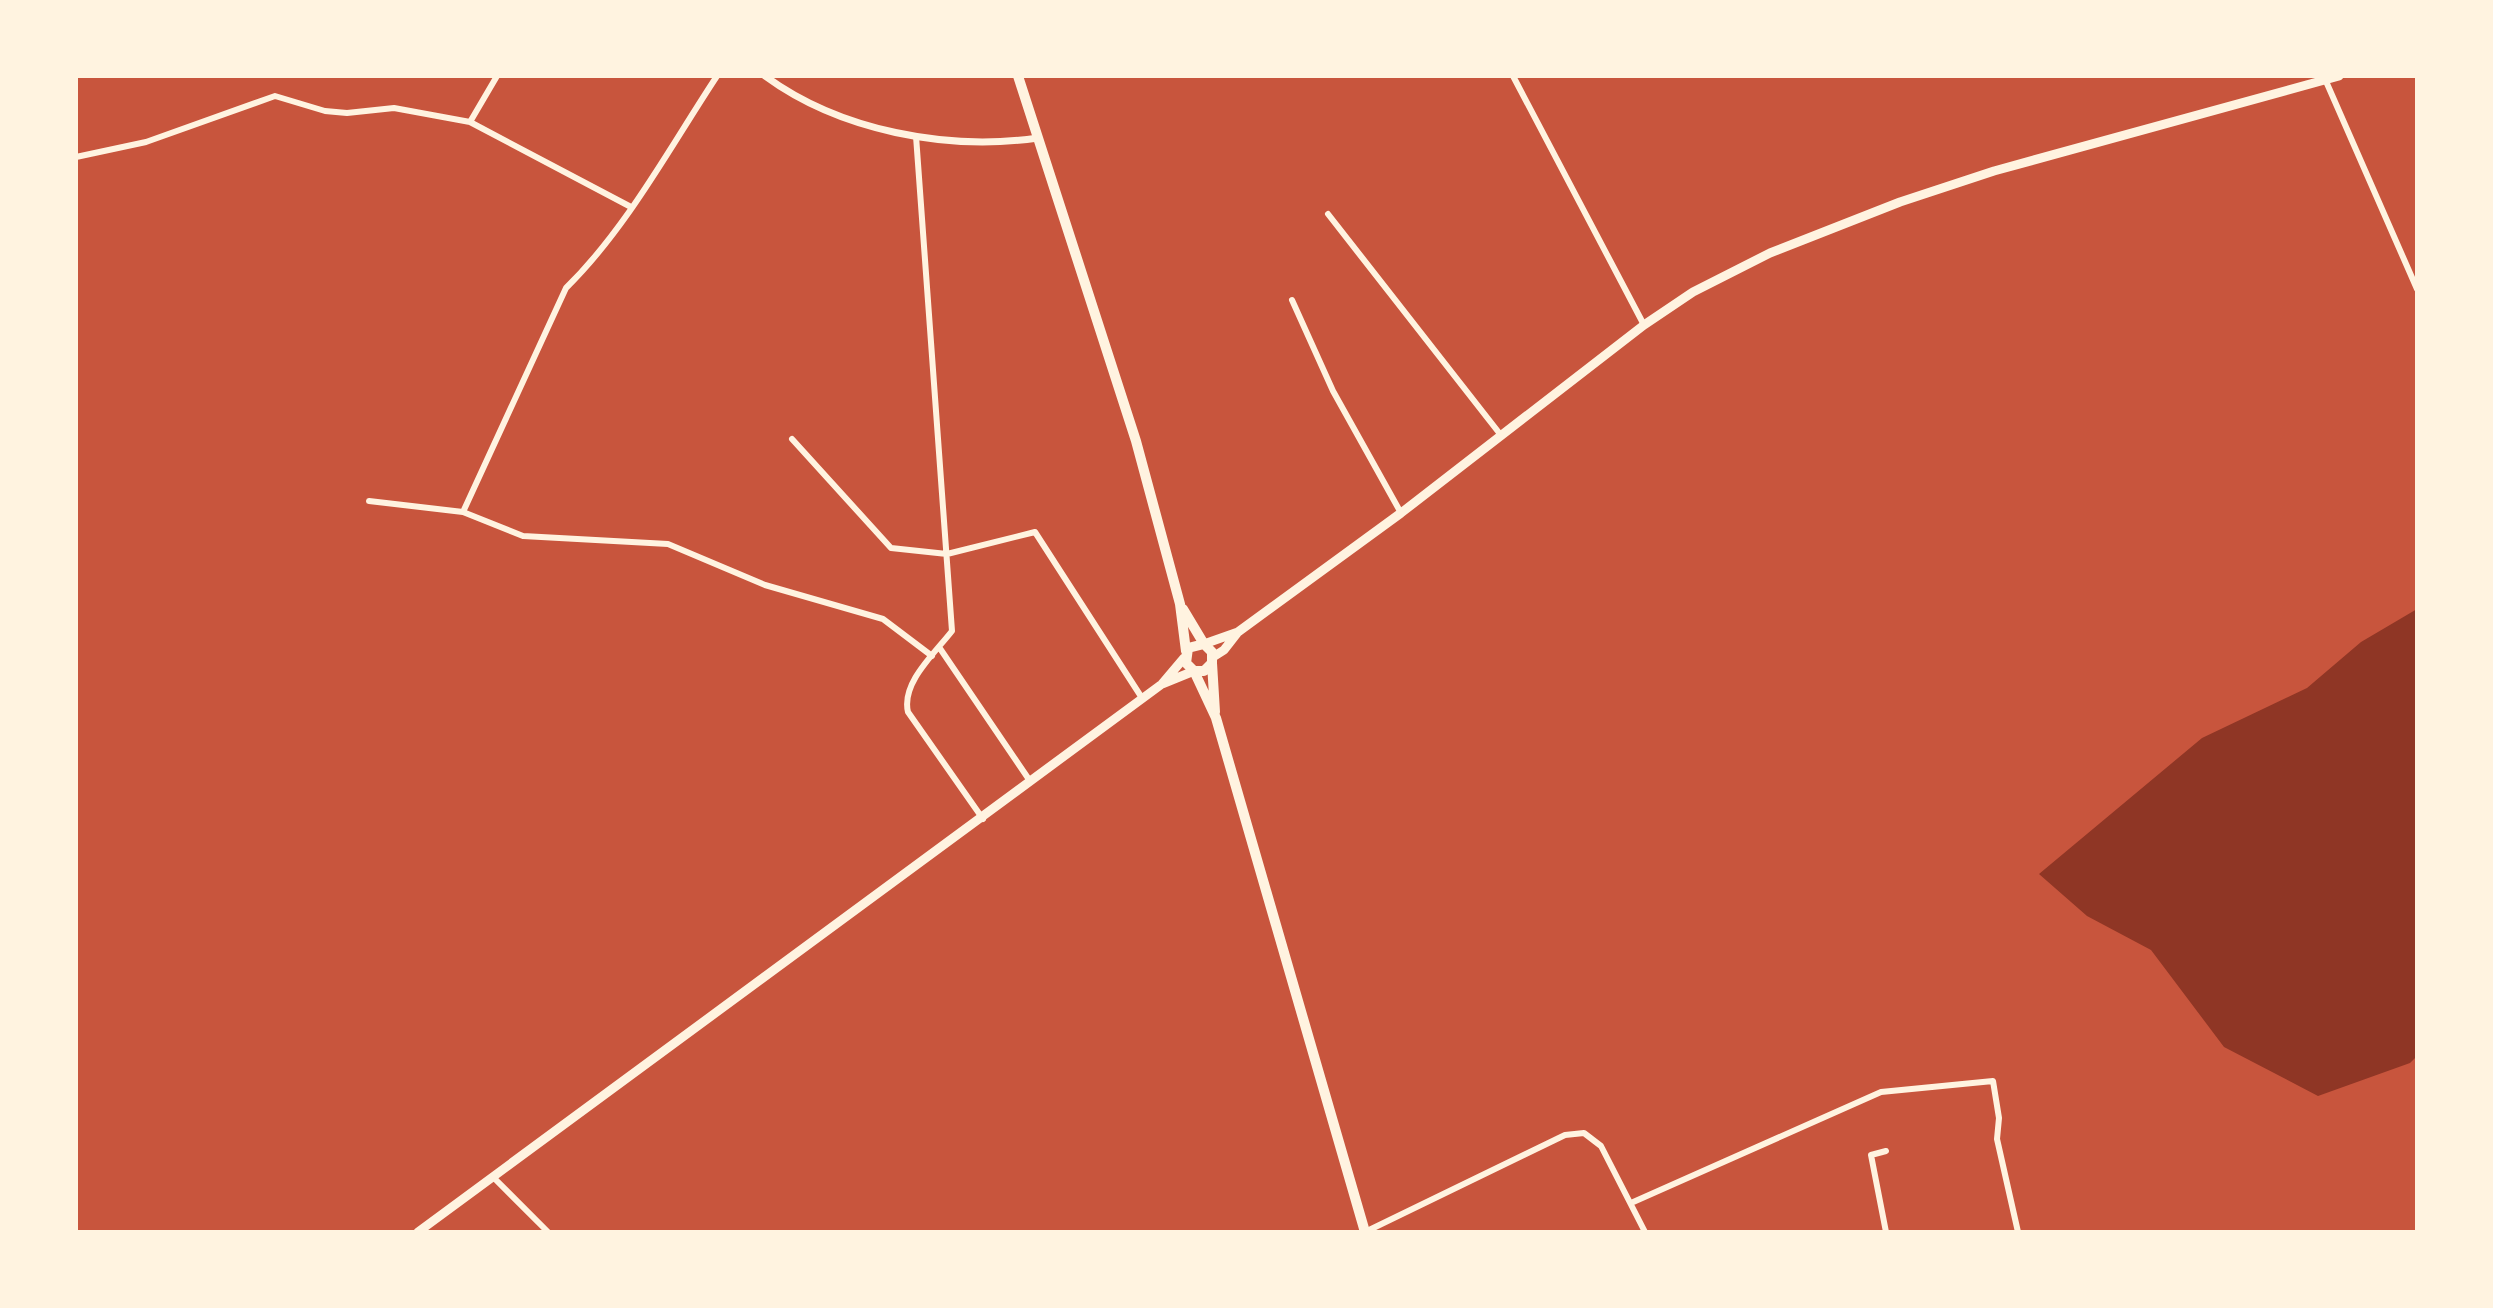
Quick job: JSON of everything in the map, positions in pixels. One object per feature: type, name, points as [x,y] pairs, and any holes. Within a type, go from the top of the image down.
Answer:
[{"type":"highway","points":[[1018,76],[1136,441],[1180,604],[1185,655],[1216,718],[1365,1232]]},
{"type":"highway","points":[[1180,604],[1212,660],[1216,718]]},
{"type":"highway","points":[[1185,655],[1191,645],[1204,644]]},
{"type":"highway","points":[[1194,671],[1204,671],[1212,660]]},
{"type":"main road","points":[[1212,660],[1238,632],[1401,513],[1644,325],[1693,292],[1770,253],[1900,202],[1994,171],[2339,76]]},
{"type":"main road","points":[[1204,644],[1238,632]]},
{"type":"main road","points":[[1162,684],[1185,655]]},
{"type":"main road","points":[[418,1232],[983,819],[1142,698],[1162,684],[1194,671]]},
{"type":"street","points":[[470,122],[497,76]]},
{"type":"street","points":[[463,512],[566,288],[584,270],[631,207],[717,76]]},
{"type":"street","points":[[765,76],[791,95],[873,127],[916,136],[996,144],[1038,138]]},
{"type":"street","points":[[1513,76],[1644,325]]},
{"type":"street","points":[[2325,79],[2417,289]]},
{"type":"street","points":[[76,157],[146,142],[275,96],[325,111],[347,113],[394,108],[470,122],[631,207]]},
{"type":"street","points":[[916,136],[952,631],[911,685],[905,700],[908,712],[983,819]]},
{"type":"street","points":[[1328,214],[1500,434]]},
{"type":"street","points":[[1292,300],[1333,391],[1401,513]]},
{"type":"street","points":[[792,439],[891,548],[947,554],[1035,532],[1142,698]]},
{"type":"street","points":[[369,501],[463,512],[523,536],[668,544],[765,585],[883,619],[932,656]]},
{"type":"street","points":[[939,647],[1030,781]]},
{"type":"street","points":[[1631,1203],[1881,1092],[1993,1081],[1999,1118],[1997,1139],[2018,1232]]},
{"type":"street","points":[[1365,1232],[1565,1135],[1584,1133],[1601,1146],[1645,1232]]},
{"type":"street","points":[[1886,1151],[1871,1155],[1886,1232]]},
{"type":"street","points":[[493,1177],[548,1232]]},
{"type":"shaded area","points":[[2417,609],[2417,1056],[2410,1063],[2318,1096],[2224,1047],[2151,950],[2087,916],[2039,874],[2202,738],[2307,688],[2361,642]]}]
